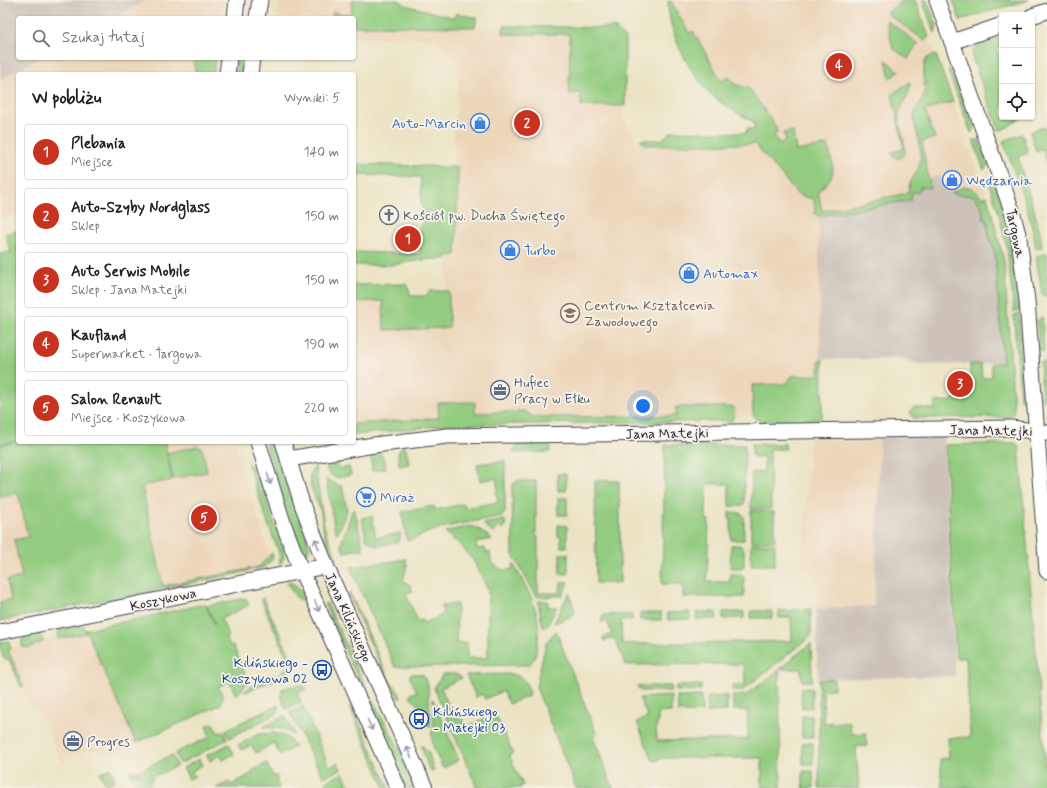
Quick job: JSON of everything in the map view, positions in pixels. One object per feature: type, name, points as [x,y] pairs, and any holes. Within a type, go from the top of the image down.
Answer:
[{"type":"street","points":[[235,16],[237,0]]},
{"type":"street","points":[[256,0],[257,16]]},
{"type":"street","name":"Targowa","points":[[936,0],[1011,208],[1019,238],[1042,432],[1047,572]]},
{"type":"street","points":[[1035,15],[1047,11]]},
{"type":"street","points":[[952,42],[999,26]]},
{"type":"street","points":[[227,72],[229,60]]},
{"type":"street","points":[[250,72],[252,60]]},
{"type":"street","name":"Jana Matejki","points":[[288,459],[374,445],[447,436],[1011,428],[1042,432]]},
{"type":"street","name":"Jana Kilińskiego","points":[[259,444],[283,523],[301,570],[398,788]]},
{"type":"street","name":"Jana Kilińskiego","points":[[284,444],[303,507],[326,566],[425,788]]},
{"type":"street","name":"Koszykowa","points":[[0,632],[326,566]]},
{"type":"shaded area","points":[[0,0],[146,0],[117,16],[16,16],[16,60],[36,60],[0,80]]},
{"type":"shaded area","points":[[146,0],[223,0],[220,16],[117,16]]},
{"type":"shaded area","points":[[280,0],[354,0],[351,16],[277,16]]},
{"type":"shaded area","points":[[673,0],[915,0],[986,195],[947,191],[907,201],[819,217],[820,359],[824,359],[824,405],[822,415],[356,425],[356,294],[446,317],[447,256],[457,256],[458,169],[454,166],[454,121],[458,106],[459,63],[433,38],[356,38],[356,24],[503,28],[503,35],[570,35],[568,95],[580,94],[579,108],[622,108],[625,122],[635,138],[645,147],[758,145],[757,120],[730,106],[672,3]]},
{"type":"shaded area","points":[[36,60],[193,60],[196,72],[16,72],[16,213],[0,217],[0,80]]},
{"type":"shaded area","points":[[939,176],[947,191],[974,194],[988,219],[996,254],[1004,363],[923,365],[903,359],[820,359],[819,217],[907,201],[911,182]]},
{"type":"shaded area","points":[[880,436],[874,606],[817,609],[816,575],[802,565],[810,437]]},
{"type":"shaded area","points":[[943,436],[955,676],[818,679],[816,609],[874,606],[880,437]]},
{"type":"shaded area","points":[[16,441],[16,444],[235,444],[240,466],[270,554],[259,567],[0,619],[0,445]]},
{"type":"shaded area","points":[[87,632],[136,743],[112,754],[111,751],[100,756],[97,750],[91,752],[89,749],[62,762],[36,705],[31,707],[6,649]]},
{"type":"green space","points":[[353,0],[399,0],[405,5],[455,18],[456,13],[477,18],[475,27],[356,26],[356,16],[332,16],[333,12],[343,14],[351,13]]},
{"type":"green space","points":[[903,0],[915,0],[929,37],[924,40],[889,15],[888,12]]},
{"type":"green space","points":[[922,0],[927,0],[937,25],[935,33]]},
{"type":"green space","points":[[953,0],[1029,0],[960,20]]},
{"type":"green space","points":[[668,1],[671,1],[689,33],[693,31],[721,81],[729,77],[734,84],[750,89],[776,127],[777,133],[774,135],[779,144],[786,140],[783,133],[793,131],[796,151],[828,145],[833,171],[829,180],[818,191],[822,211],[908,193],[910,182],[919,168],[921,157],[914,116],[924,94],[924,66],[927,58],[936,55],[953,102],[925,111],[935,138],[922,142],[930,188],[920,187],[919,192],[912,192],[911,200],[819,216],[815,214],[814,199],[798,195],[755,144],[645,145],[640,140],[661,140],[672,131],[746,133],[747,129],[755,129],[754,122],[713,96],[705,88],[689,66],[676,39],[669,13]]},
{"type":"green space","points":[[886,20],[919,44],[913,50],[908,59],[893,48]]},
{"type":"green space","points":[[504,26],[615,28],[625,38],[625,106],[581,106],[581,93],[569,94],[570,34],[503,34]]},
{"type":"green space","points":[[999,38],[999,46],[996,48],[999,56],[999,120],[1019,120],[1004,129],[999,130],[973,60],[973,51],[977,46]]},
{"type":"green space","points":[[193,60],[215,60],[213,72],[196,72]]},
{"type":"green space","points":[[237,60],[244,60],[242,72],[235,72]]},
{"type":"green space","points":[[886,60],[899,72],[890,78]]},
{"type":"green space","points":[[948,70],[953,71],[975,128],[971,133]]},
{"type":"green space","points":[[910,82],[909,91],[899,115],[905,154],[901,158],[898,158],[893,156],[892,152],[904,149],[892,94]]},
{"type":"green space","points":[[1043,127],[1047,130],[1047,164],[1043,149],[1036,151],[1030,132]]},
{"type":"green space","points":[[1022,134],[1028,153],[1018,157],[1039,227],[1042,247],[1036,249],[1031,221],[1003,141]]},
{"type":"green space","points":[[973,140],[979,140],[988,165],[984,170]]},
{"type":"green space","points":[[356,164],[454,167],[458,169],[456,255],[446,256],[445,259],[431,259],[390,265],[356,265],[356,252],[420,254],[420,225],[424,221],[424,210],[421,206],[421,177],[358,175],[357,188]]},
{"type":"green space","points":[[988,180],[994,180],[1003,209],[1011,246],[1019,311],[1014,312],[1007,248],[998,211]]},
{"type":"green space","points":[[964,187],[974,190],[982,198],[987,196],[1004,261],[1014,411],[1008,417],[914,418],[910,412],[914,407],[934,409],[936,402],[953,401],[953,398],[970,397],[970,364],[981,364],[982,378],[992,377],[991,364],[1003,363],[995,254],[989,236],[987,220],[983,219],[982,207],[974,196],[954,194],[952,192]]},
{"type":"green space","points":[[16,231],[16,441],[0,444],[0,254],[11,252],[5,234]]},
{"type":"green space","points":[[1047,253],[1047,296],[1042,294],[1036,256]]},
{"type":"green space","points":[[407,284],[411,296],[425,296],[430,291],[449,291],[449,328],[384,330],[383,301],[356,302],[356,285]]},
{"type":"green space","points":[[1019,314],[1021,351],[1016,352],[1014,315]]},
{"type":"green space","points":[[1042,317],[1044,352],[1039,350],[1037,321]]},
{"type":"green space","points":[[1017,354],[1022,354],[1025,400],[1020,400]]},
{"type":"green space","points":[[819,360],[823,360],[822,417],[819,420],[759,421],[753,415],[752,385],[786,384],[792,376],[819,375]]},
{"type":"green space","points":[[1045,362],[1047,396],[1046,400],[1042,400],[1040,363]]},
{"type":"green space","points":[[475,402],[475,413],[524,411],[533,417],[676,416],[676,407],[734,407],[734,417],[731,421],[446,425],[356,435],[356,424],[439,418],[438,403]]},
{"type":"green space","points":[[16,441],[16,444],[165,444],[172,480],[142,486],[163,586],[259,567],[272,553],[273,559],[264,567],[232,575],[0,621],[0,602],[11,600],[7,580],[22,577],[14,540],[28,537],[18,493],[0,497],[0,445]]},
{"type":"green space","points":[[550,443],[550,452],[513,453],[517,445],[520,444]]},
{"type":"green space","points":[[1015,443],[1019,446],[1047,788],[942,787],[940,759],[949,758],[948,738],[970,737],[966,658],[956,658],[945,445]]},
{"type":"green space","points":[[266,444],[276,444],[308,542],[309,548],[307,554],[302,552],[283,501]]},
{"type":"green space","points":[[752,444],[785,444],[786,449],[770,449],[771,509],[751,509],[752,472],[764,472],[764,457],[752,456]]},
{"type":"green space","points":[[665,445],[745,445],[744,504],[741,506],[729,506],[729,484],[707,484],[706,520],[709,520],[707,582],[730,582],[730,574],[741,574],[744,576],[744,597],[683,597],[683,584],[662,584]]},
{"type":"green space","points":[[197,446],[202,448],[207,472],[173,479],[167,453]]},
{"type":"green space","points":[[402,447],[406,448],[409,464],[399,466],[398,453]]},
{"type":"green space","points":[[378,451],[384,459],[386,468],[372,471],[371,454]]},
{"type":"green space","points":[[337,458],[339,469],[349,467],[351,475],[336,478],[329,473],[327,469],[328,460]]},
{"type":"green space","points":[[505,461],[505,513],[502,516],[440,528],[407,541],[402,512],[434,506],[435,510],[464,504],[465,508],[498,502],[496,478],[480,481],[477,464]]},
{"type":"green space","points":[[248,463],[256,473],[260,482],[284,551],[284,558],[280,564],[279,553]]},
{"type":"green space","points":[[315,465],[324,526],[337,559],[329,551],[325,539],[321,513],[311,484],[310,474]]},
{"type":"green space","points":[[557,474],[566,474],[566,491],[558,491]]},
{"type":"green space","points":[[326,479],[339,486],[342,486],[347,510],[338,533],[335,531]]},
{"type":"green space","points":[[517,481],[536,481],[538,593],[560,593],[561,582],[568,582],[562,596],[537,597],[513,555],[512,485]]},
{"type":"green space","points":[[595,481],[619,481],[620,583],[596,583]]},
{"type":"green space","points":[[558,498],[567,498],[567,515],[558,515]]},
{"type":"green space","points":[[355,510],[363,549],[344,552],[341,544],[352,511]]},
{"type":"green space","points":[[751,511],[774,512],[775,541],[751,542]]},
{"type":"green space","points":[[729,512],[741,513],[744,517],[744,540],[731,540],[731,519],[729,518]]},
{"type":"green space","points":[[372,516],[376,538],[400,533],[400,539],[398,542],[377,546],[366,539],[362,518]]},
{"type":"green space","points":[[505,520],[505,526],[503,529],[499,526],[493,533],[483,524]]},
{"type":"green space","points":[[558,525],[567,526],[567,547],[561,547],[561,536],[558,536]]},
{"type":"green space","points":[[470,526],[477,528],[492,539],[476,542],[477,549],[485,548],[486,553],[490,552],[491,562],[502,570],[513,569],[513,563],[529,592],[536,612],[539,634],[534,658],[529,665],[395,667],[350,567],[406,559],[407,565],[403,581],[410,585],[413,591],[406,594],[418,622],[422,620],[424,623],[441,616],[443,612],[441,606],[457,604],[456,643],[467,643],[467,658],[488,658],[488,590],[473,560],[458,543],[445,532]]},
{"type":"green space","points":[[751,544],[775,544],[775,565],[751,565]]},
{"type":"green space","points":[[731,545],[740,545],[744,549],[744,566],[742,568],[730,568]]},
{"type":"green space","points":[[560,554],[568,554],[568,574],[560,574]]},
{"type":"green space","points":[[287,582],[294,584],[297,587],[306,603],[297,598]]},
{"type":"green space","points":[[348,593],[350,593],[391,683],[398,690],[400,699],[388,683]]},
{"type":"green space","points":[[569,593],[575,611],[573,616],[554,623]]},
{"type":"green space","points":[[246,598],[249,605],[221,619],[229,636],[226,638],[230,646],[233,645],[247,678],[244,688],[236,695],[229,681],[218,687],[223,697],[220,705],[136,743],[86,630],[86,633],[58,639],[59,630],[83,625],[85,630],[205,604],[215,625],[207,606]]},
{"type":"green space","points":[[263,598],[293,662],[289,671],[281,677],[244,693],[247,689],[281,673],[288,666],[288,660],[261,599]]},
{"type":"green space","points":[[538,601],[548,601],[548,607],[557,607],[547,626],[543,628]]},
{"type":"green space","points":[[327,603],[368,692],[399,748],[417,788],[407,788],[324,604]]},
{"type":"green space","points":[[811,609],[811,636],[743,690],[732,690],[732,685],[745,685],[744,664],[626,665],[614,638],[604,641],[603,637],[612,634],[607,621],[601,622],[604,615],[632,614],[632,620],[621,620],[622,644],[792,641],[791,617],[779,618],[779,611]]},
{"type":"green space","points":[[751,611],[772,611],[772,618],[751,618]]},
{"type":"green space","points":[[690,612],[690,619],[668,620],[667,613]]},
{"type":"green space","points":[[696,612],[716,612],[717,619],[696,619]]},
{"type":"green space","points":[[723,612],[744,612],[744,618],[723,619]]},
{"type":"green space","points":[[640,613],[661,613],[661,620],[640,620]]},
{"type":"green space","points":[[556,631],[597,735],[593,737],[613,788],[576,788],[538,692],[536,686],[546,643]]},
{"type":"green space","points":[[39,634],[43,639],[43,642],[28,648],[22,647],[22,638]]},
{"type":"green space","points":[[9,641],[11,649],[8,650],[23,686],[21,687],[9,659],[4,659],[0,648],[0,642]]},
{"type":"green space","points":[[811,643],[812,681],[802,681],[801,669],[779,669]]},
{"type":"green space","points":[[779,670],[781,788],[762,788],[762,758],[663,758],[656,761],[652,760],[637,722],[648,717],[639,698],[671,696],[671,712],[658,713],[658,724],[656,725],[657,741],[748,739],[747,710],[733,710],[733,696],[746,695]]},
{"type":"green space","points":[[411,674],[422,674],[428,685],[430,728],[420,707],[410,696],[417,691],[409,676]]},
{"type":"green space","points":[[443,674],[456,674],[462,678],[441,688],[454,718],[461,715],[466,727],[494,714],[496,719],[497,718],[513,753],[509,755],[523,785],[521,788],[477,788],[434,688]]},
{"type":"green space","points":[[510,674],[521,677],[530,692],[528,696],[509,704],[503,691],[485,699],[482,694],[476,697],[466,675]]},
{"type":"green space","points":[[834,679],[834,689],[823,690],[824,723],[850,722],[851,734],[866,733],[867,746],[856,747],[859,788],[819,788],[819,680]]},
{"type":"green space","points":[[297,685],[304,686],[306,689],[297,693],[301,702],[286,709],[281,697],[282,689]]},
{"type":"green space","points":[[701,685],[701,690],[676,691],[676,686]]},
{"type":"green space","points":[[637,686],[671,686],[671,691],[641,691]]},
{"type":"green space","points":[[801,688],[812,688],[812,708],[802,708]]},
{"type":"green space","points":[[701,696],[702,712],[678,712],[677,697]]},
{"type":"green space","points":[[727,696],[727,711],[707,712],[707,697]]},
{"type":"green space","points":[[433,699],[459,760],[443,768],[434,750],[431,732],[434,730]]},
{"type":"green space","points":[[278,705],[279,707],[276,714],[229,738],[225,730]]},
{"type":"green space","points":[[303,706],[329,767],[338,763],[341,769],[324,777],[290,713]]},
{"type":"green space","points":[[349,706],[358,719],[389,788],[385,788]]},
{"type":"green space","points":[[285,716],[294,734],[283,729],[263,727]]},
{"type":"green space","points":[[802,716],[812,716],[813,737],[802,737]]},
{"type":"green space","points":[[213,723],[218,733],[223,731],[227,739],[180,764],[175,753],[210,737],[206,726]]},
{"type":"green space","points":[[274,733],[286,737],[295,747],[280,755],[274,743],[256,753],[251,745],[241,750],[238,745],[259,734]]},
{"type":"green space","points":[[802,743],[813,743],[813,764],[803,764]]},
{"type":"green space","points":[[229,744],[234,754],[223,760],[220,755],[210,761],[207,755]]},
{"type":"green space","points":[[421,746],[423,746],[429,754],[434,771],[429,770]]},
{"type":"green space","points":[[172,755],[177,766],[160,774],[132,777],[129,772],[133,770],[134,773]]},
{"type":"green space","points":[[199,759],[202,765],[192,771],[195,776],[189,779],[183,768]]},
{"type":"green space","points":[[266,763],[273,776],[276,775],[279,788],[216,788],[229,782],[231,785],[253,773],[252,771]]},
{"type":"green space","points":[[110,768],[115,780],[106,785],[100,773]]},
{"type":"green space","points":[[803,771],[813,771],[814,788],[803,788]]},
{"type":"green space","points":[[343,773],[350,788],[328,788],[326,783],[327,781]]},
{"type":"green space","points":[[154,777],[147,788],[138,788],[134,781],[134,780]]},
{"type":"place","name":"Kaufland","points":[[839,66]]},
{"type":"place","name":"Auto-Marcin","points":[[480,123]]},
{"type":"place","name":"Auto-Szyby Nordglass","points":[[527,123]]},
{"type":"place","name":"Wędzarnia","points":[[952,180]]},
{"type":"place","name":"Kościół pw. Ducha Świętego","points":[[389,215]]},
{"type":"place","name":"Plebania","points":[[408,239]]},
{"type":"place","name":"Turbo","points":[[510,250]]},
{"type":"place","name":"Automax","points":[[689,273]]},
{"type":"place","name":"Centrum Kształcenia Zawodowego","points":[[570,313]]},
{"type":"place","name":"Auto Serwis Mobile","points":[[960,384]]},
{"type":"place","name":"Hufiec Pracy w Ełku","points":[[500,390]]},
{"type":"place","name":"Miraż","points":[[366,497]]},
{"type":"place","name":"Salon Renault","points":[[204,518]]},
{"type":"place","name":"Kilińskiego - Koszykowa 02","points":[[322,670]]},
{"type":"place","name":"Kilińskiego - Matejki 03","points":[[419,719]]},
{"type":"place","name":"Progres","points":[[73,741]]}]
